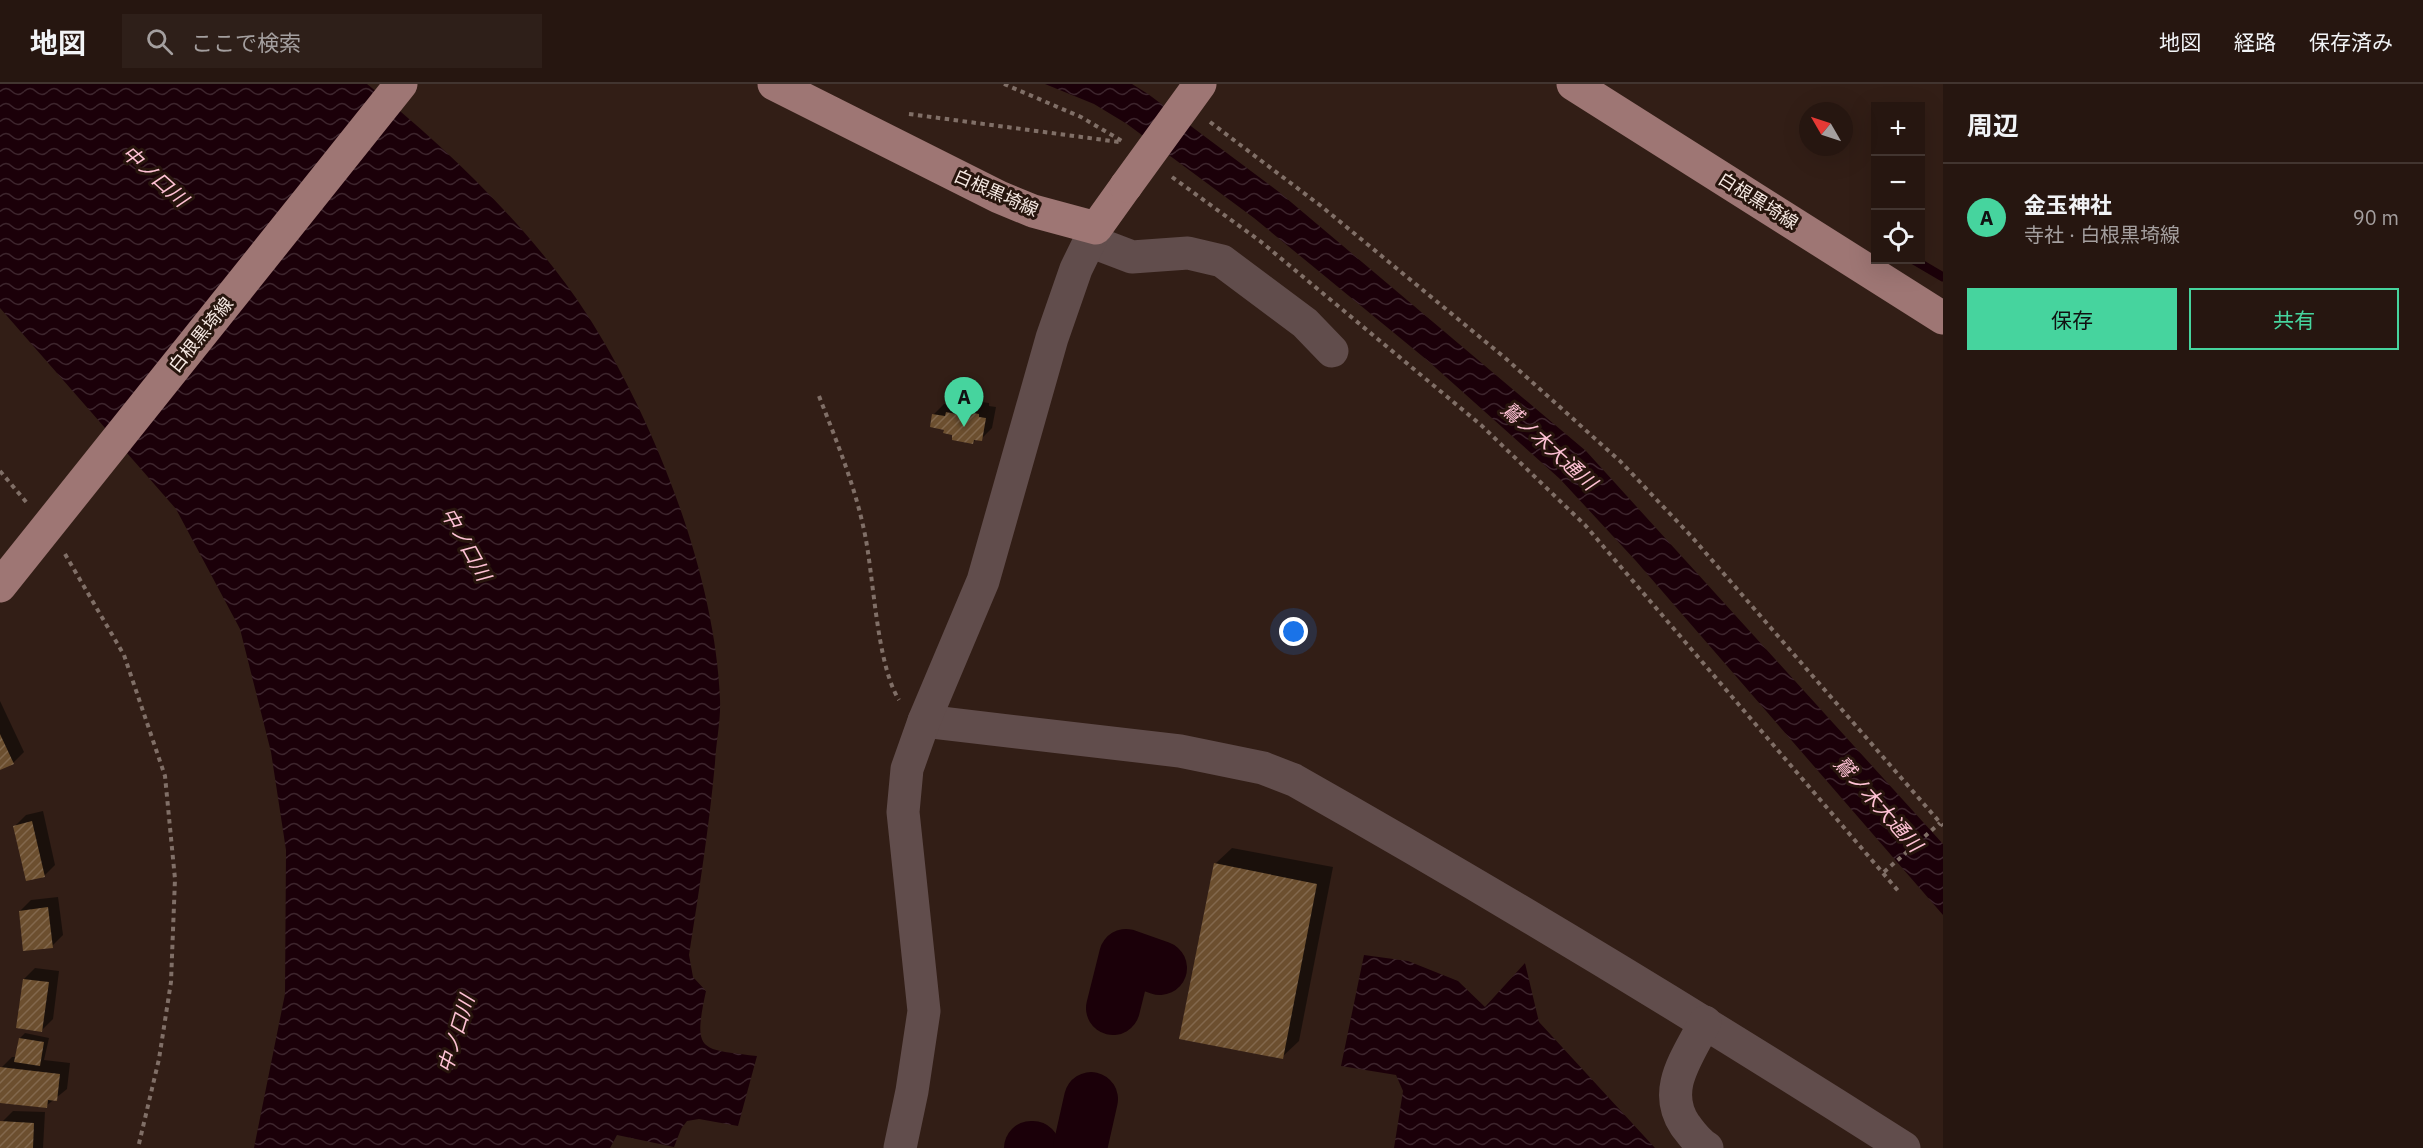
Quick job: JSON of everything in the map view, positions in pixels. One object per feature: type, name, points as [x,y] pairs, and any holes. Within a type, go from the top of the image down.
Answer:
[{"type":"main road","name":"白根黒埼線","points":[[0,586],[401,84]]},
{"type":"main road","name":"白根黒埼線","points":[[774,84],[999,197],[1093,234]]},
{"type":"main road","name":"白根黒埼線","points":[[1573,84],[1943,318]]},
{"type":"main road","points":[[1093,234],[1126,186],[1200,100]]},
{"type":"street","points":[[900,1148],[912,1091],[924,1011],[903,812],[907,769],[924,721],[983,581],[1052,338],[1076,269],[1093,234],[1132,257],[1188,253],[1222,261],[1305,322],[1332,351]]},
{"type":"street","points":[[924,721],[1180,751],[1263,768],[1284,776],[1473,881],[1705,1022],[1904,1148]]},
{"type":"street","points":[[1705,1022],[1673,1088],[1676,1111],[1697,1142],[1707,1148]]},
{"type":"path","points":[[874,134],[900,113],[1125,142],[1081,117],[1004,84]]},
{"type":"path","points":[[1200,100],[1254,153],[1504,357],[1620,461],[1691,536],[1942,824],[1935,827],[1884,872]]},
{"type":"path","points":[[1163,171],[1260,241],[1481,425],[1586,525],[1900,893]]},
{"type":"path","points":[[819,396],[856,491],[882,644],[894,692],[905,710],[924,721]]},
{"type":"path","points":[[0,471],[35,512]]},
{"type":"path","points":[[60,546],[124,655],[165,776],[175,879],[171,982],[159,1059],[138,1148]]},
{"type":"water","name":"中ノ口川","points":[[0,84],[367,84],[426,134],[486,191],[565,282],[611,355],[657,448],[677,498],[707,601],[716,651],[720,715],[707,835],[689,955],[693,977],[706,991],[700,1026],[701,1037],[705,1044],[723,1051],[757,1056],[738,1126],[699,1119],[687,1121],[674,1147],[617,1135],[610,1148],[254,1148],[285,994],[286,850],[271,752],[240,629],[176,509],[0,308]]},
{"type":"water","name":"鷲ノ木大通川","points":[[1045,84],[1132,84],[1148,94],[1279,192],[1586,451],[1943,844],[1943,915],[1636,561],[1560,479],[1427,360],[1254,218],[1127,124],[1094,104]]},
{"type":"water","points":[[1364,955],[1408,961],[1458,981],[1485,1007],[1525,963],[1539,1022],[1655,1148],[1394,1148],[1403,1091],[1396,1075],[1341,1066]]},
{"type":"building","points":[[956,410],[979,414],[979,417],[986,418],[982,441],[974,440],[973,444],[952,440],[952,435],[943,433],[944,430],[930,427],[932,414],[945,416],[946,412],[956,414]]},
{"type":"building","points":[[0,734],[14,764],[0,770]]},
{"type":"building","points":[[32,821],[45,877],[26,881],[13,826]]},
{"type":"building","points":[[1214,863],[1317,884],[1283,1059],[1179,1039]]},
{"type":"building","points":[[48,907],[53,948],[23,951],[19,911]]},
{"type":"building","points":[[23,979],[49,982],[42,1032],[16,1028]]},
{"type":"building","points":[[19,1038],[44,1042],[40,1066],[14,1062]]},
{"type":"building","points":[[0,1067],[60,1074],[57,1101],[48,1100],[47,1108],[0,1103]]},
{"type":"building","points":[[0,1121],[34,1123],[33,1148],[0,1148]]},
{"type":"waterway","points":[[1921,264],[1943,277]]},
{"type":"waterway","points":[[1113,1008],[1126,956],[1160,968]]},
{"type":"waterway","points":[[1080,1148],[1091,1099]]},
{"type":"place","name":"金玉神社","points":[[964,427]]}]
